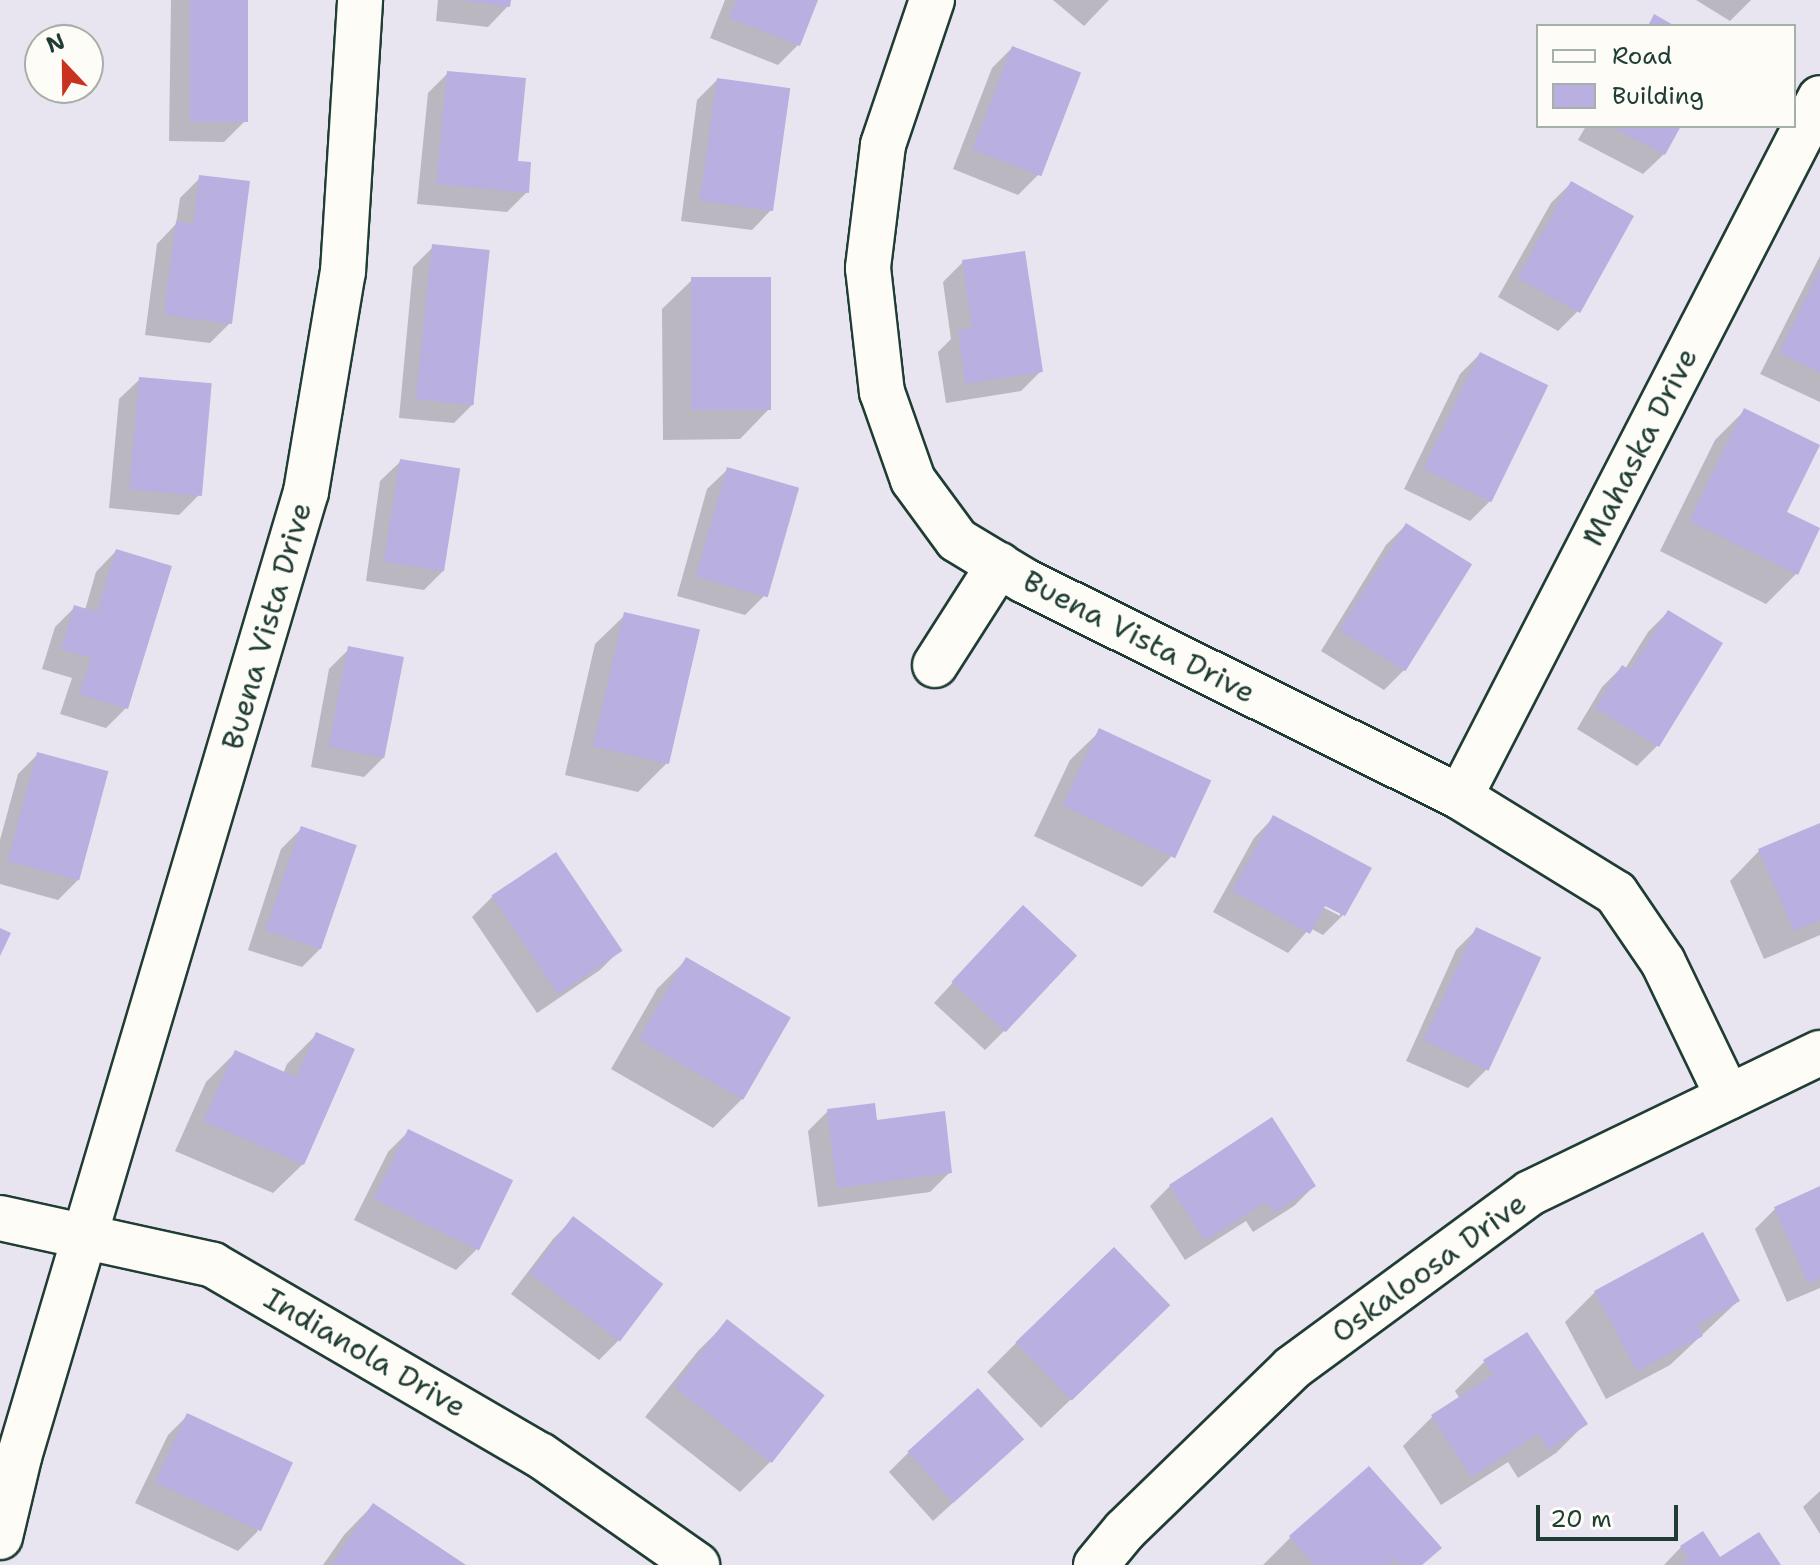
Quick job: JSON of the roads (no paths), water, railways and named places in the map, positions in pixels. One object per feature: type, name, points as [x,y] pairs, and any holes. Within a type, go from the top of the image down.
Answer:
[{"type":"street","name":"Buena Vista Drive","points":[[0,1537],[19,1457],[306,492],[343,272],[360,0]]},
{"type":"street","name":"Buena Vista Drive","points":[[932,0],[883,145],[868,268],[882,392],[913,480],[957,540],[999,565],[1460,797],[1616,893],[1663,962],[1728,1097]]},
{"type":"street","name":"Mahaska Drive","points":[[1460,797],[1820,98]]},
{"type":"street","points":[[935,665],[999,565]]},
{"type":"street","name":"Oskaloosa Drive","points":[[1096,1565],[1125,1530],[1304,1359],[1530,1193],[1820,1053]]},
{"type":"street","name":"Indianola Drive","points":[[0,1218],[213,1265],[540,1455],[697,1565]]}]
